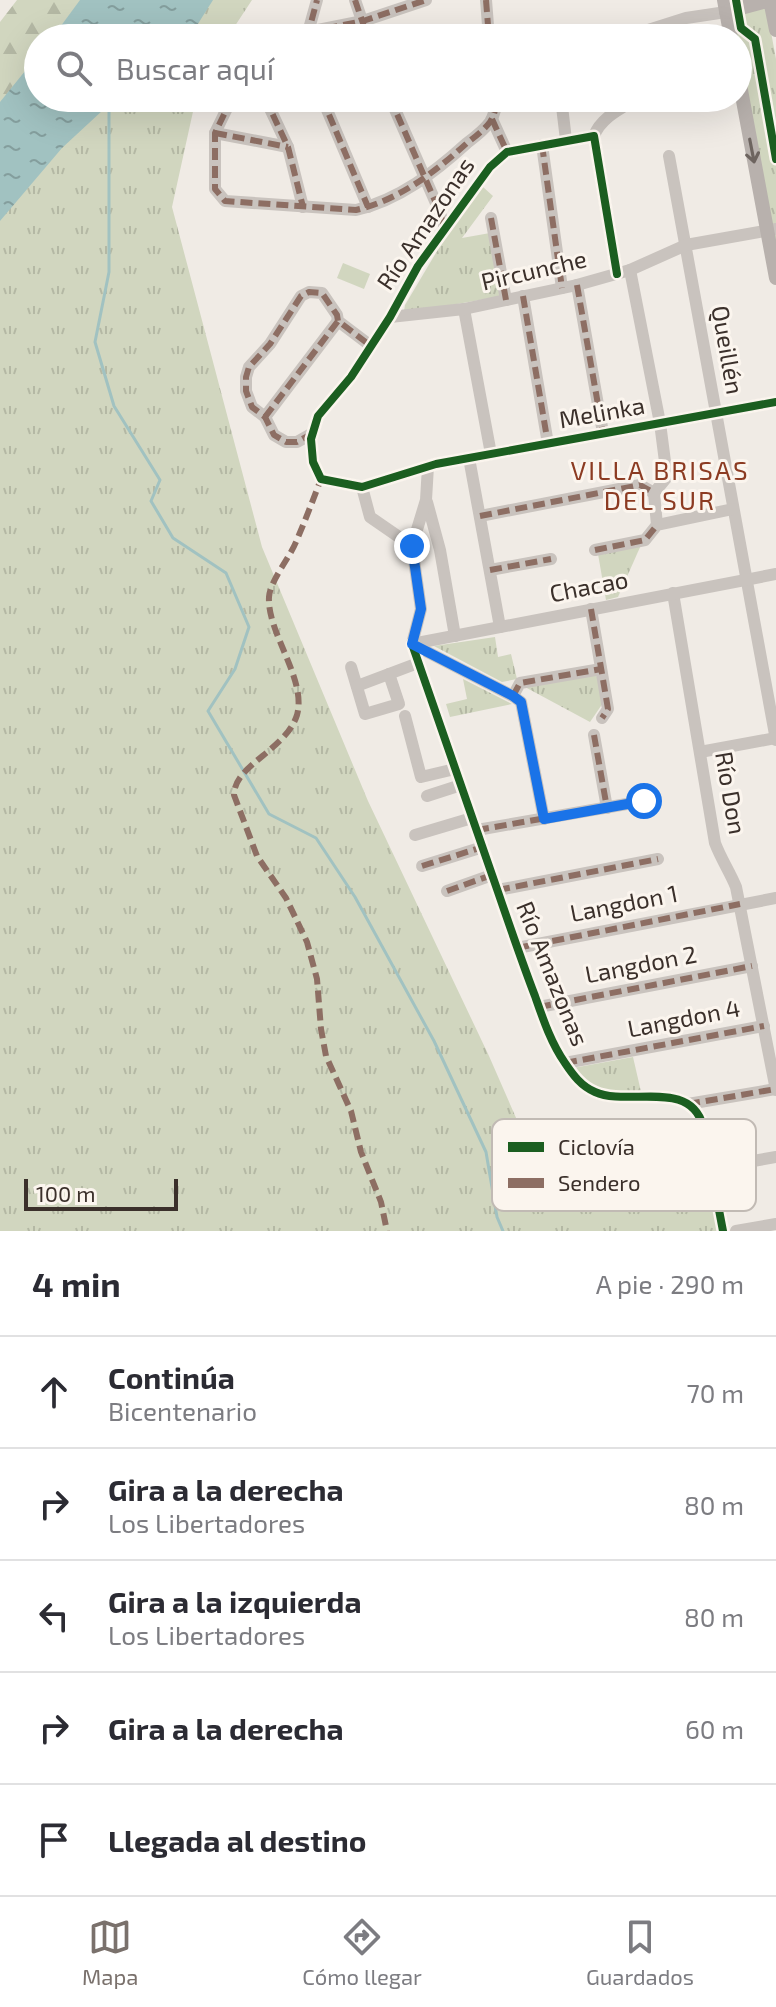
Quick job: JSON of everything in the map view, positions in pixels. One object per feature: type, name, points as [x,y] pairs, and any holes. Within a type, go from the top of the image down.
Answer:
[{"type":"main road","points":[[725,6],[770,0],[776,30]]},
{"type":"main road","points":[[746,112],[772,230],[776,278]]},
{"type":"street","points":[[311,24],[317,0]]},
{"type":"street","points":[[355,0],[364,24]]},
{"type":"street","points":[[351,24],[426,0]]},
{"type":"street","points":[[486,0],[488,24]]},
{"type":"street","points":[[667,24],[725,6]]},
{"type":"street","points":[[225,112],[215,133],[215,189],[225,201],[346,210],[368,207],[424,179],[454,156],[492,119],[494,112]]},
{"type":"street","points":[[272,112],[288,147],[303,207]]},
{"type":"street","points":[[328,112],[368,207]]},
{"type":"street","points":[[396,112],[445,229]]},
{"type":"street","points":[[563,112],[566,140]]},
{"type":"street","points":[[616,112],[605,119],[594,136],[660,423],[667,477],[654,493],[657,525]]},
{"type":"street","points":[[492,119],[507,152]]},
{"type":"street","points":[[215,133],[288,147]]},
{"type":"street","name":"Río Amazonas","points":[[313,433],[318,416],[351,377],[418,266],[490,167],[507,152],[594,136]]},
{"type":"street","points":[[542,145],[562,288]]},
{"type":"street","name":"Queillén","points":[[669,156],[776,739]]},
{"type":"street","points":[[491,218],[506,300]]},
{"type":"street","name":"Pircunche","points":[[390,317],[464,309],[577,285],[623,272],[686,245],[772,230]]},
{"type":"street","points":[[577,285],[603,433]]},
{"type":"street","points":[[313,433],[297,442],[286,442],[274,435],[265,417],[252,407],[246,391],[249,367],[270,344],[301,296],[309,292],[322,293],[338,321],[371,346]]},
{"type":"street","points":[[523,296],[548,444]]},
{"type":"street","points":[[464,309],[491,454]]},
{"type":"street","points":[[265,417],[338,321]]},
{"type":"street","name":"Melinka","points":[[362,487],[432,465],[776,402]]},
{"type":"street","points":[[313,433],[313,462],[321,479],[362,487],[370,517],[412,546]]},
{"type":"street","points":[[469,458],[500,627]]},
{"type":"street","points":[[432,465],[426,500],[412,546],[421,609],[412,644],[521,702],[544,819]]},
{"type":"street","points":[[480,516],[640,485],[654,493]]},
{"type":"street","points":[[426,500],[440,550],[455,636]]},
{"type":"street","points":[[595,550],[645,540],[657,525],[733,509]]},
{"type":"street","points":[[490,570],[551,559]]},
{"type":"street","name":"Chacao","points":[[412,644],[776,574]]},
{"type":"street","name":"Río Don","points":[[673,593],[715,843],[723,865],[733,878],[740,904],[776,1090]]},
{"type":"street","points":[[591,609],[608,709],[602,718]]},
{"type":"street","name":"Río Amazonas","points":[[412,644],[539,1007],[557,1050],[579,1082],[597,1093],[614,1098],[674,1098],[688,1104],[776,1090]]},
{"type":"street","points":[[357,686],[418,663]]},
{"type":"street","points":[[351,667],[365,714],[399,704],[389,674]]},
{"type":"street","points":[[513,696],[520,683],[601,669]]},
{"type":"street","points":[[405,716],[421,777],[455,769]]},
{"type":"street","points":[[594,735],[607,808]]},
{"type":"street","points":[[700,752],[776,739]]},
{"type":"street","points":[[427,796],[461,785]]},
{"type":"street","points":[[415,835],[474,824],[544,819],[644,801]]},
{"type":"street","points":[[422,866],[483,847]]},
{"type":"street","points":[[498,890],[658,859]]},
{"type":"street","points":[[447,891],[492,875]]},
{"type":"street","name":"Langdon 1","points":[[517,948],[776,898]]},
{"type":"street","name":"Langdon 2","points":[[539,1007],[752,966]]},
{"type":"street","name":"Langdon 4","points":[[565,1063],[763,1022],[776,1016]]},
{"type":"street","points":[[688,1104],[701,1119]]},
{"type":"street","points":[[756,1160],[776,1157]]},
{"type":"street","points":[[720,1211],[723,1231]]},
{"type":"street","points":[[736,1231],[776,1224]]},
{"type":"green space","points":[[17,0],[80,0],[62,24],[24,24],[24,72],[0,102],[0,22]]},
{"type":"green space","points":[[38,0],[252,0],[236,24],[24,24],[24,112],[193,112],[172,207],[262,547],[368,801],[516,1119],[492,1119],[492,1211],[715,1211],[718,1231],[0,1231],[0,47]]},
{"type":"green space","points":[[730,0],[765,0],[776,59],[776,260],[750,112],[752,112],[752,24],[734,24]]},
{"type":"green space","points":[[483,187],[493,196],[462,238],[490,233],[502,296],[407,313],[404,311],[405,305],[443,241],[445,229]]},
{"type":"green space","points":[[343,263],[370,274],[364,289],[337,278]]},
{"type":"green space","points":[[641,545],[618,597],[606,600],[598,554]]},
{"type":"green space","points":[[495,637],[498,657],[511,654],[517,679],[502,682],[434,646]]},
{"type":"green space","points":[[596,673],[603,703],[590,722],[525,687]]},
{"type":"green space","points":[[463,679],[512,704],[450,717],[446,704],[467,699]]},
{"type":"green space","points":[[633,1057],[642,1096],[634,1097],[590,1085],[573,1068]]},
{"type":"water","points":[[80,0],[213,0],[198,24],[62,24]]},
{"type":"water","points":[[24,72],[24,112],[101,112],[62,148],[0,221],[0,102]]},
{"type":"waterway","points":[[109,112],[109,272],[95,342],[114,406],[160,480],[151,501],[173,538],[226,573],[249,627],[235,669],[208,711],[269,814],[316,838],[355,897],[434,1041],[486,1152],[492,1187]]},
{"type":"waterway","points":[[496,1211],[503,1231]]},
{"type":"marked path","points":[[311,24],[317,0]]},
{"type":"marked path","points":[[355,0],[363,24]]},
{"type":"marked path","points":[[348,24],[426,0]]},
{"type":"marked path","points":[[486,0],[488,24]]},
{"type":"marked path","points":[[225,112],[215,133],[215,189],[225,201],[356,210],[416,184],[488,125],[494,112]]},
{"type":"marked path","points":[[272,112],[288,147],[303,207]]},
{"type":"marked path","points":[[328,112],[368,207]]},
{"type":"marked path","points":[[396,112],[445,229]]},
{"type":"marked path","points":[[492,119],[507,152]]},
{"type":"marked path","points":[[215,133],[288,147]]},
{"type":"marked path","points":[[542,145],[562,288]]},
{"type":"marked path","points":[[491,218],[506,300]]},
{"type":"marked path","points":[[577,285],[603,433]]},
{"type":"marked path","points":[[313,433],[297,442],[286,442],[274,435],[265,417],[252,407],[246,391],[249,367],[270,344],[301,296],[309,292],[322,293],[338,321],[371,346]]},
{"type":"marked path","points":[[523,296],[548,444]]},
{"type":"marked path","points":[[265,417],[338,321]]},
{"type":"marked path","points":[[319,475],[321,479],[303,526],[269,597],[274,626],[297,686],[297,715],[283,738],[242,775],[234,795],[257,856],[286,898],[307,942],[317,979],[326,1056],[351,1111],[361,1152],[381,1202],[387,1231]]},
{"type":"marked path","points":[[480,516],[640,485],[654,493]]},
{"type":"marked path","points":[[595,550],[645,540],[657,525]]},
{"type":"marked path","points":[[490,570],[551,559]]},
{"type":"marked path","points":[[591,609],[608,709],[602,718]]},
{"type":"marked path","points":[[513,696],[520,683],[601,669]]},
{"type":"marked path","points":[[594,735],[607,808]]},
{"type":"marked path","points":[[477,830],[644,801]]},
{"type":"marked path","points":[[422,866],[483,847]]},
{"type":"marked path","points":[[498,890],[658,859]]},
{"type":"marked path","points":[[447,891],[492,875]]},
{"type":"marked path","points":[[517,948],[740,904]]},
{"type":"marked path","points":[[539,1007],[752,966]]},
{"type":"marked path","points":[[565,1063],[764,1026]]},
{"type":"marked path","points":[[688,1104],[776,1089]]},
{"type":"cycle path","points":[[736,0],[740,24]]},
{"type":"cycle path","points":[[752,37],[755,39],[776,159]]},
{"type":"cycle path","points":[[617,274],[594,136],[507,152],[490,167],[418,266],[351,377],[318,416],[311,439],[313,462],[321,479],[362,487],[436,464],[776,402]]},
{"type":"cycle path","points":[[412,644],[544,1022],[565,1063],[574,1076],[595,1092],[609,1096],[672,1098],[696,1111],[700,1119]]},
{"type":"cycle path","points":[[719,1211],[723,1231]]},
{"type":"district","name":"VILLA BRISAS DEL SUR","points":[[660,486]]},
{"type":"route","points":[[412,546],[421,614],[412,644],[521,702],[544,819],[644,801]]}]
